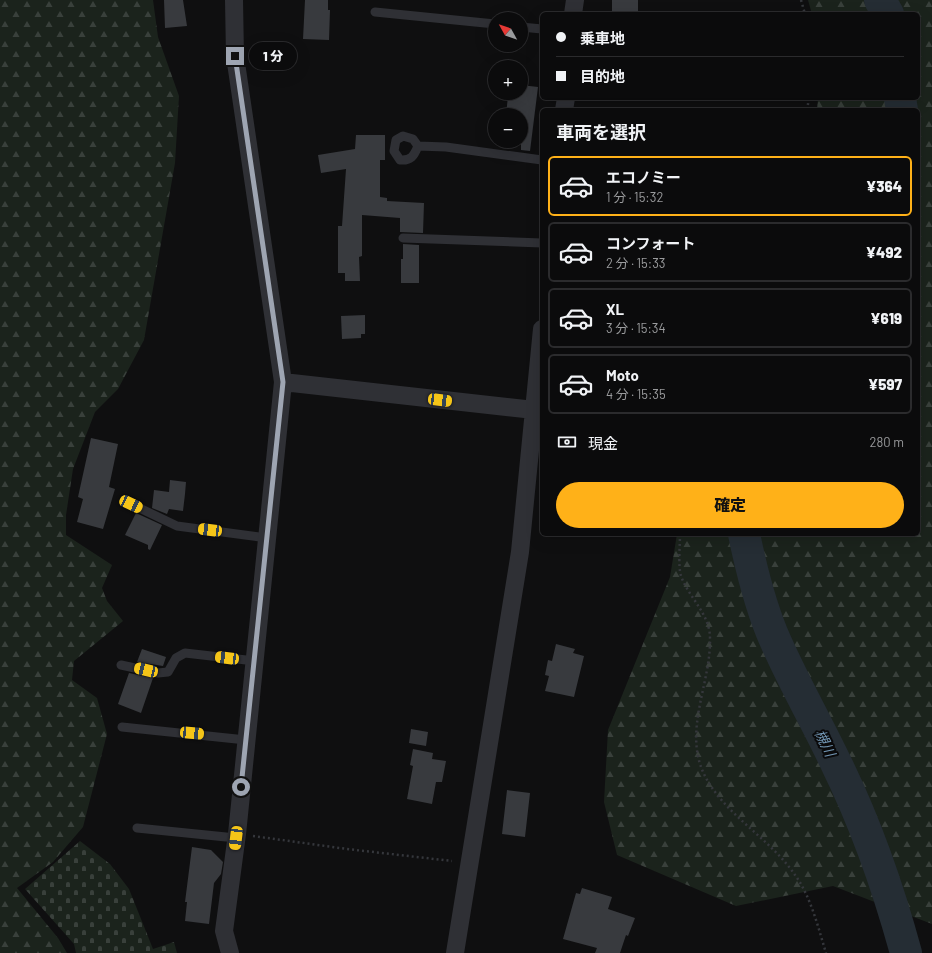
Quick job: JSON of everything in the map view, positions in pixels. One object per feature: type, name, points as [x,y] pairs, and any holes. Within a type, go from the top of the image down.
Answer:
[{"type":"street","points":[[230,953],[224,931],[255,661],[283,382],[235,56],[234,0]]},
{"type":"street","points":[[573,12],[575,0]]},
{"type":"street","points":[[455,953],[471,863],[520,552],[540,349]]},
{"type":"street","points":[[283,382],[534,410]]},
{"type":"lane","points":[[376,12],[488,23]]},
{"type":"lane","points":[[528,28],[540,29]]},
{"type":"lane","points":[[418,146],[446,147],[540,160]]},
{"type":"lane","points":[[403,238],[540,243]]},
{"type":"lane","points":[[131,504],[177,526],[267,538]]},
{"type":"lane","points":[[121,665],[158,673],[168,672],[176,658],[185,653],[255,661]]},
{"type":"lane","points":[[122,727],[206,734],[246,740]]},
{"type":"lane","points":[[137,828],[236,836]]},
{"type":"path","points":[[801,0],[804,12]]},
{"type":"path","points":[[680,536],[681,575],[691,596],[708,620],[710,638],[695,738],[698,758],[705,776],[721,799],[762,837],[795,875],[810,906],[826,953]]},
{"type":"path","points":[[236,836],[347,850],[471,863]]},
{"type":"green space","points":[[0,0],[153,0],[158,37],[179,96],[175,163],[144,340],[118,389],[95,412],[73,469],[66,515],[66,535],[112,565],[102,588],[107,601],[123,621],[74,661],[72,680],[97,698],[107,734],[83,827],[53,862],[17,888],[58,938],[67,953],[0,953]]},
{"type":"green space","points":[[808,0],[932,0],[932,924],[833,886],[736,906],[617,855],[604,802],[608,730],[670,577],[677,536],[920,536],[920,108],[817,108],[818,100],[920,100],[920,12],[811,12]]},
{"type":"green space","points":[[80,841],[110,864],[129,889],[153,949],[174,942],[177,953],[76,953],[74,944],[25,889]]},
{"type":"building","points":[[164,0],[183,0],[187,26],[165,28]]},
{"type":"building","points":[[305,0],[328,0],[328,10],[330,10],[329,40],[303,39]]},
{"type":"building","points":[[612,0],[638,0],[638,12],[612,12]]},
{"type":"building","points":[[528,86],[538,87],[530,151],[521,150],[521,148],[528,148],[528,108],[507,108],[508,100],[528,100]]},
{"type":"building","points":[[356,135],[385,135],[385,160],[380,160],[380,197],[387,198],[387,201],[424,203],[423,233],[400,232],[400,218],[362,215],[362,256],[359,257],[360,281],[345,281],[345,273],[338,273],[338,226],[342,226],[346,169],[321,173],[318,155],[355,149]]},
{"type":"building","points":[[403,244],[419,245],[419,283],[401,283],[401,259],[403,259]]},
{"type":"building","points":[[365,315],[365,334],[361,334],[361,338],[342,339],[341,316]]},
{"type":"building","points":[[91,438],[118,444],[109,487],[115,489],[103,529],[77,522],[83,499],[78,497]]},
{"type":"building","points":[[170,480],[186,482],[185,494],[183,511],[169,509],[167,514],[152,508],[154,490],[169,492]]},
{"type":"building","points":[[136,513],[162,525],[150,550],[148,549],[148,545],[125,535]]},
{"type":"building","points":[[556,644],[575,649],[573,653],[584,656],[574,697],[545,691],[549,676],[545,675],[548,660],[552,661]]},
{"type":"building","points":[[142,649],[166,657],[163,666],[137,662]]},
{"type":"building","points":[[129,673],[153,678],[141,713],[118,704]]},
{"type":"building","points":[[411,729],[428,732],[426,746],[409,743]]},
{"type":"building","points":[[413,749],[433,753],[432,759],[446,761],[442,782],[436,782],[432,804],[407,799],[413,766],[410,765]]},
{"type":"building","points":[[507,790],[530,793],[525,837],[502,834]]},
{"type":"building","points":[[192,847],[211,850],[223,862],[221,874],[214,883],[209,924],[185,921],[187,902],[185,902]]},
{"type":"building","points":[[582,888],[612,897],[608,909],[635,918],[628,936],[626,935],[620,953],[595,953],[597,948],[563,939],[576,893],[580,894]]},
{"type":"waterway","name":"槻川","points":[[880,0],[887,12]]},
{"type":"waterway","name":"槻川","points":[[900,100],[902,108]]},
{"type":"waterway","name":"槻川","points":[[744,536],[763,609],[772,633],[857,809],[876,856],[906,953]]},
{"type":"route","points":[[235,56],[283,382],[241,787]]}]
